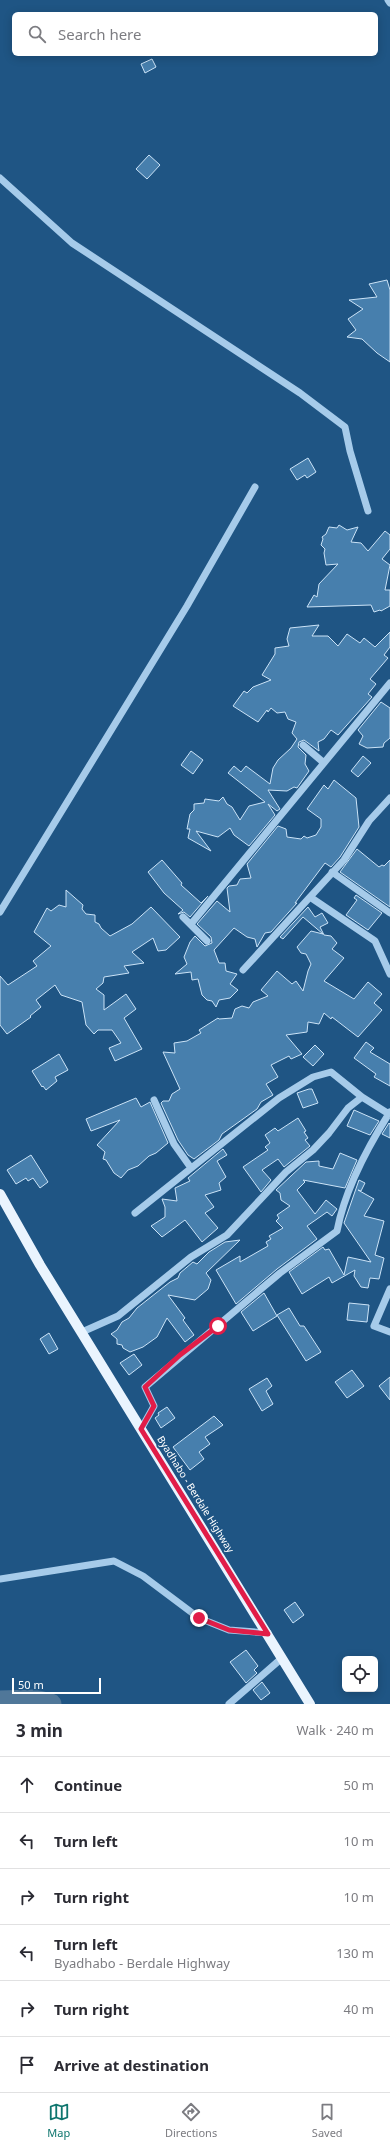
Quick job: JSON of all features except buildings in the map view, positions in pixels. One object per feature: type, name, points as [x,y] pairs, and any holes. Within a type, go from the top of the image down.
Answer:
[{"type":"main road","name":"Byadhabo - Berdale Highway","points":[[0,1194],[40,1265],[310,1704]]},
{"type":"street","points":[[0,178],[72,243],[300,393],[345,427],[350,451],[368,511]]},
{"type":"street","points":[[0,912],[187,606],[255,487]]},
{"type":"street","points":[[191,924],[390,683]]},
{"type":"street","points":[[303,746],[324,763]]},
{"type":"street","points":[[243,970],[344,860],[369,821],[390,798]]},
{"type":"street","points":[[332,872],[390,913]]},
{"type":"street","points":[[310,897],[375,941],[390,974]]},
{"type":"street","points":[[183,917],[207,942]]},
{"type":"street","points":[[135,1213],[279,1098],[312,1077],[331,1072],[362,1097],[390,1113],[377,1132],[341,1208],[337,1231],[280,1273],[145,1387],[154,1406],[141,1429]]},
{"type":"street","points":[[82,1332],[118,1316],[191,1257],[227,1235],[286,1172],[313,1150],[329,1133],[348,1108],[362,1097]]},
{"type":"street","points":[[154,1100],[174,1144],[192,1168]]},
{"type":"street","points":[[390,1289],[374,1326],[390,1332]]},
{"type":"street","points":[[0,1579],[114,1561],[143,1576],[199,1618],[229,1630],[268,1634]]},
{"type":"street","points":[[229,1704],[282,1658]]},
{"type":"waterway","points":[[0,1701],[34,1700],[51,1704]]},
{"type":"route","points":[[199,1618],[229,1630],[268,1634],[141,1429],[154,1406],[145,1387],[180,1355],[218,1326]]}]
